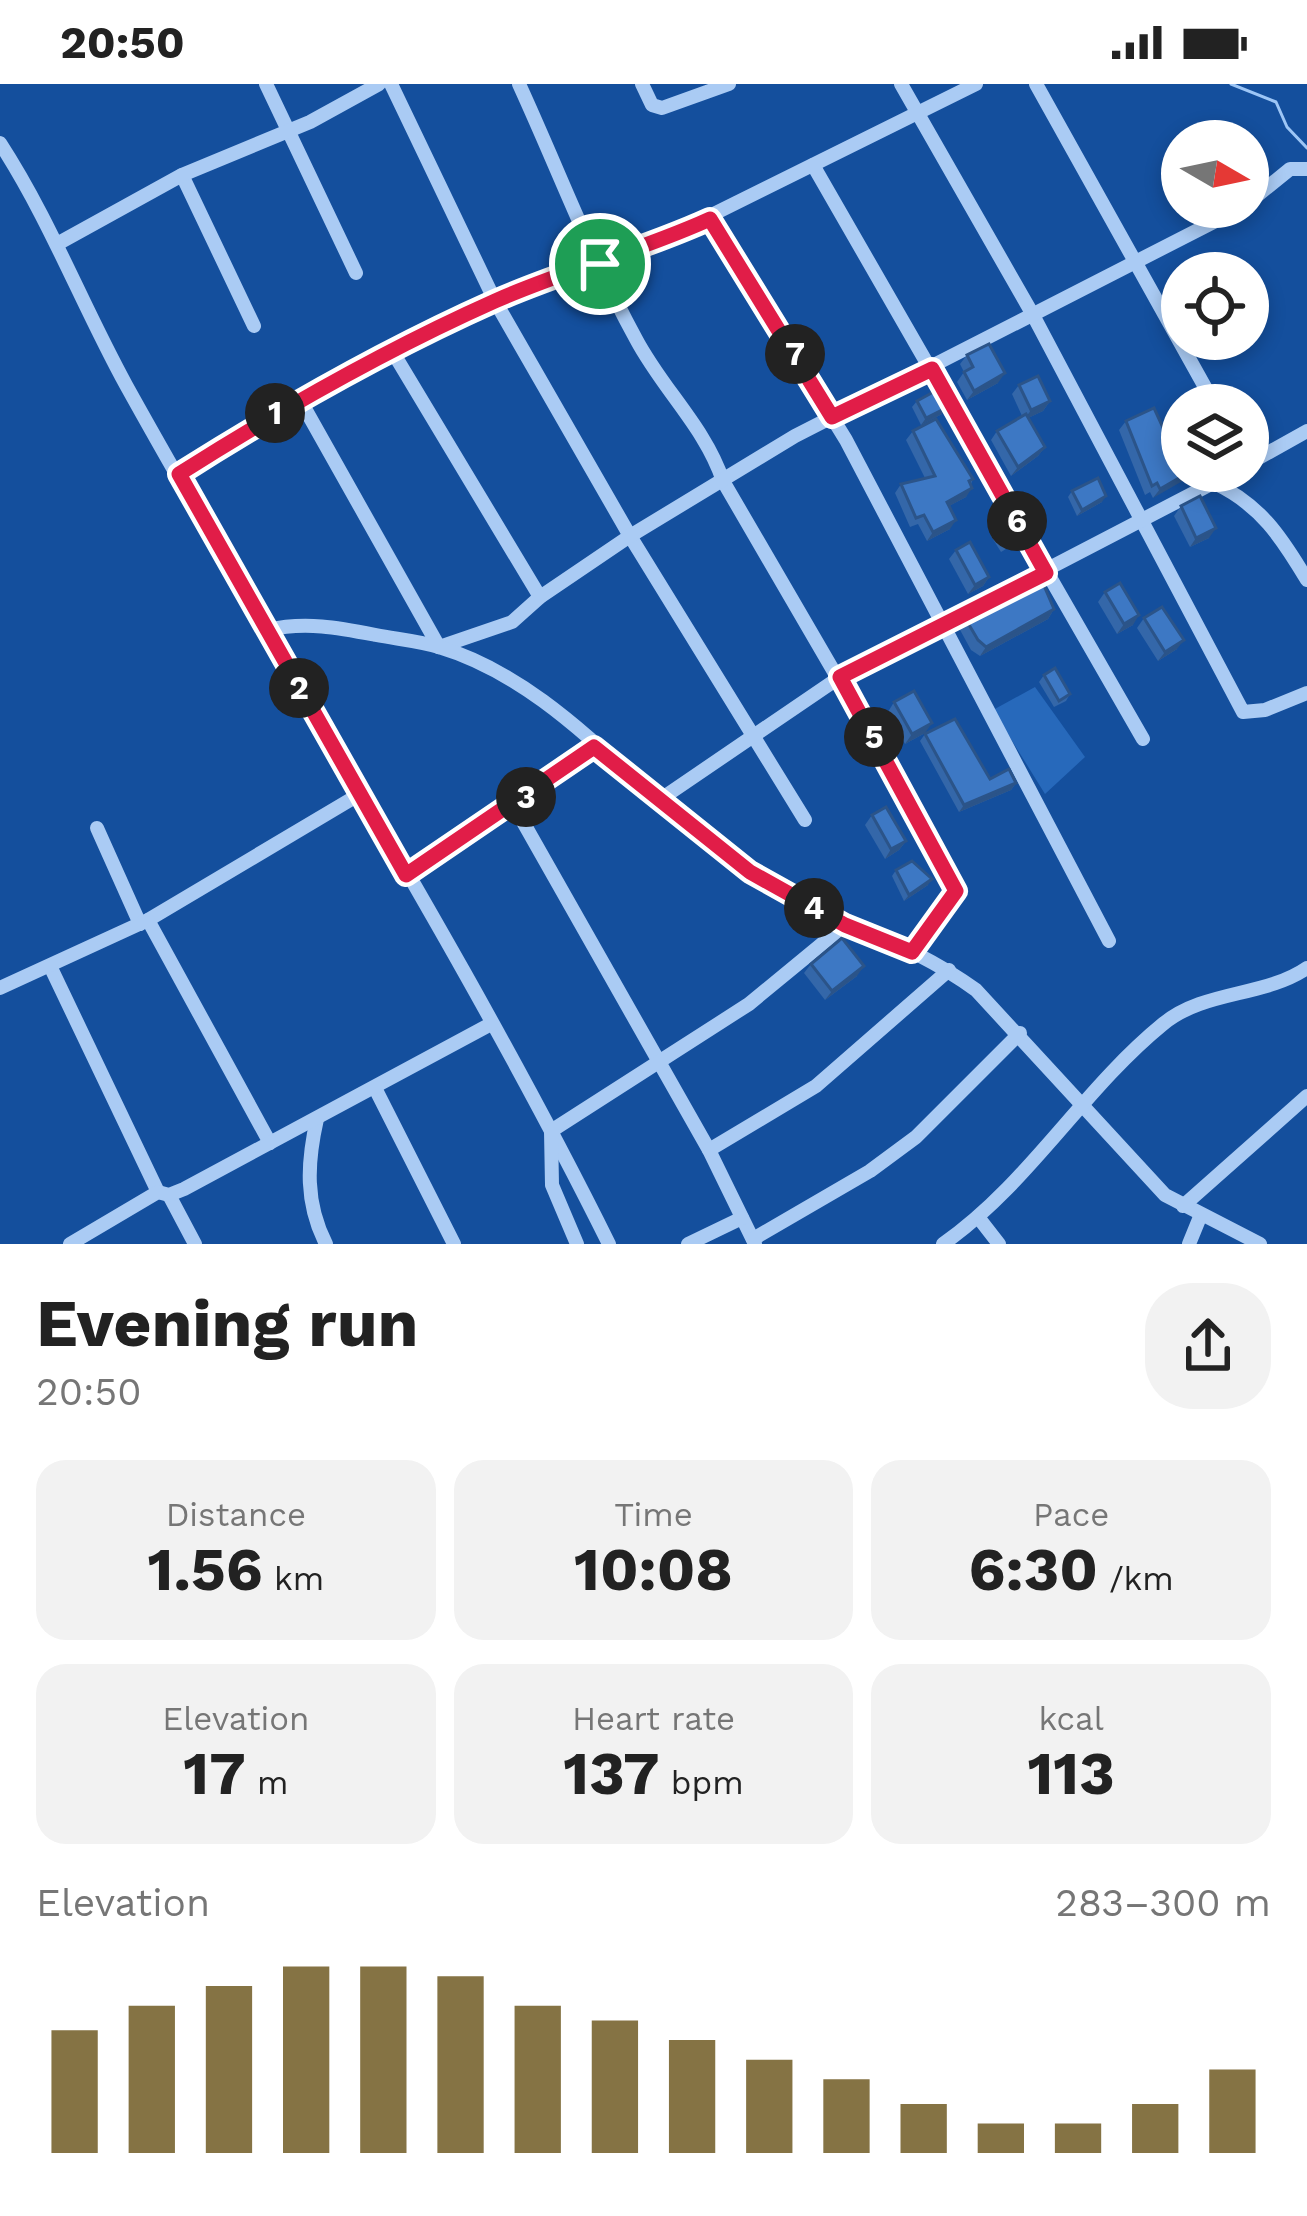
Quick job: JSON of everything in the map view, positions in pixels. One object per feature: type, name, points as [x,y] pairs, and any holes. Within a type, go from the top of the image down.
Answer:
[{"type":"street","points":[[266,84],[356,273]]},
{"type":"street","points":[[57,244],[182,175],[288,131],[379,84]]},
{"type":"street","points":[[391,84],[495,301],[630,536],[805,820]]},
{"type":"street","points":[[519,84],[600,264],[660,381],[706,436],[723,481],[840,677],[956,891],[912,952]]},
{"type":"street","points":[[642,84],[652,105],[662,108],[729,84]]},
{"type":"street","points":[[901,84],[1033,315],[1140,525],[1243,712],[1265,710],[1307,693]]},
{"type":"street","points":[[179,474],[299,398],[495,301],[710,219],[976,84]]},
{"type":"street","points":[[1036,84],[1203,384]]},
{"type":"street","points":[[0,143],[6,167],[57,244],[125,383],[491,1024],[609,1244]]},
{"type":"street","points":[[813,165],[1143,739]]},
{"type":"street","points":[[1269,186],[1291,169],[1307,169]]},
{"type":"street","points":[[182,175],[254,326]]},
{"type":"street","points":[[710,219],[832,417],[946,624],[1108,940]]},
{"type":"street","points":[[439,646],[512,622],[539,597],[630,536],[832,417],[1203,228]]},
{"type":"street","points":[[394,354],[539,597]]},
{"type":"street","points":[[299,398],[439,646]]},
{"type":"street","points":[[1269,451],[1307,430]]},
{"type":"street","points":[[658,800],[840,677],[1198,492]]},
{"type":"street","points":[[1234,492],[1268,519],[1307,580]]},
{"type":"street","points":[[268,630],[291,625],[338,628],[439,646],[526,689],[750,872],[845,925],[949,970],[1020,1033],[1083,1110],[1165,1195],[1260,1244]]},
{"type":"street","points":[[406,875],[514,806],[594,747]]},
{"type":"street","points":[[0,988],[144,922],[360,794]]},
{"type":"street","points":[[514,806],[709,1150],[754,1241],[870,1171],[916,1137],[1020,1033]]},
{"type":"street","points":[[97,828],[144,922],[270,1143]]},
{"type":"street","points":[[551,1131],[749,1004],[845,925]]},
{"type":"street","points":[[51,968],[163,1194],[195,1244]]},
{"type":"street","points":[[709,1150],[816,1085],[949,970]]},
{"type":"street","points":[[943,1244],[979,1217],[1083,1110],[1102,1082],[1168,1019],[1301,972],[1307,989]]},
{"type":"street","points":[[73,1243],[491,1024]]},
{"type":"street","points":[[375,1088],[454,1244]]},
{"type":"street","points":[[1183,1206],[1307,1096]]},
{"type":"street","points":[[317,1119],[309,1176],[311,1208],[326,1244]]},
{"type":"street","points":[[551,1131],[552,1185],[577,1244]]},
{"type":"street","points":[[979,1217],[999,1244]]},
{"type":"street","points":[[1190,1244],[1200,1217]]},
{"type":"street","points":[[688,1244],[742,1218]]},
{"type":"shaded area","points":[[1035,687],[1085,757],[1045,794],[993,710]]},
{"type":"building","points":[[989,344],[1005,373],[974,391],[964,372],[973,367],[967,355]]},
{"type":"building","points":[[1038,376],[1050,401],[1031,410],[1019,385]]},
{"type":"building","points":[[937,390],[946,408],[926,418],[917,401]]},
{"type":"building","points":[[1154,408],[1161,423],[1160,489],[1157,483],[1152,486],[1126,421]]},
{"type":"building","points":[[1026,414],[1045,447],[1018,467],[997,431]]},
{"type":"building","points":[[936,419],[973,479],[969,481],[972,488],[947,502],[956,520],[933,532],[924,515],[916,518],[901,484],[935,476],[913,431]]},
{"type":"building","points":[[1098,478],[1106,496],[1082,510],[1072,491]]},
{"type":"building","points":[[1200,496],[1216,528],[1196,538],[1181,506]]},
{"type":"building","points":[[1011,521],[1020,537],[1006,546],[996,530]]},
{"type":"building","points":[[970,542],[989,577],[975,585],[956,550]]},
{"type":"building","points":[[1042,581],[1054,609],[986,647],[978,640],[965,618]]},
{"type":"building","points":[[1120,583],[1139,615],[1124,624],[1105,592]]},
{"type":"building","points":[[1162,607],[1184,640],[1165,652],[1144,618]]},
{"type":"building","points":[[1055,668],[1070,694],[1059,701],[1044,675]]},
{"type":"building","points":[[914,691],[932,723],[912,734],[894,702]]},
{"type":"building","points":[[955,719],[990,779],[1009,769],[1016,783],[964,805],[925,734]]},
{"type":"building","points":[[886,807],[906,841],[891,849],[872,815]]},
{"type":"building","points":[[912,861],[932,879],[909,895],[896,870]]},
{"type":"building","points":[[842,938],[864,966],[832,991],[811,964]]},
{"type":"waterway","points":[[1231,84],[1276,102],[1287,127],[1307,148]]},
{"type":"route","points":[[710,219],[832,417],[932,369],[1046,573],[840,677],[947,866],[956,891],[912,952],[845,925],[750,872],[594,747],[514,806],[432,854],[406,875],[179,474],[299,398],[495,301],[600,264],[710,219]]}]
